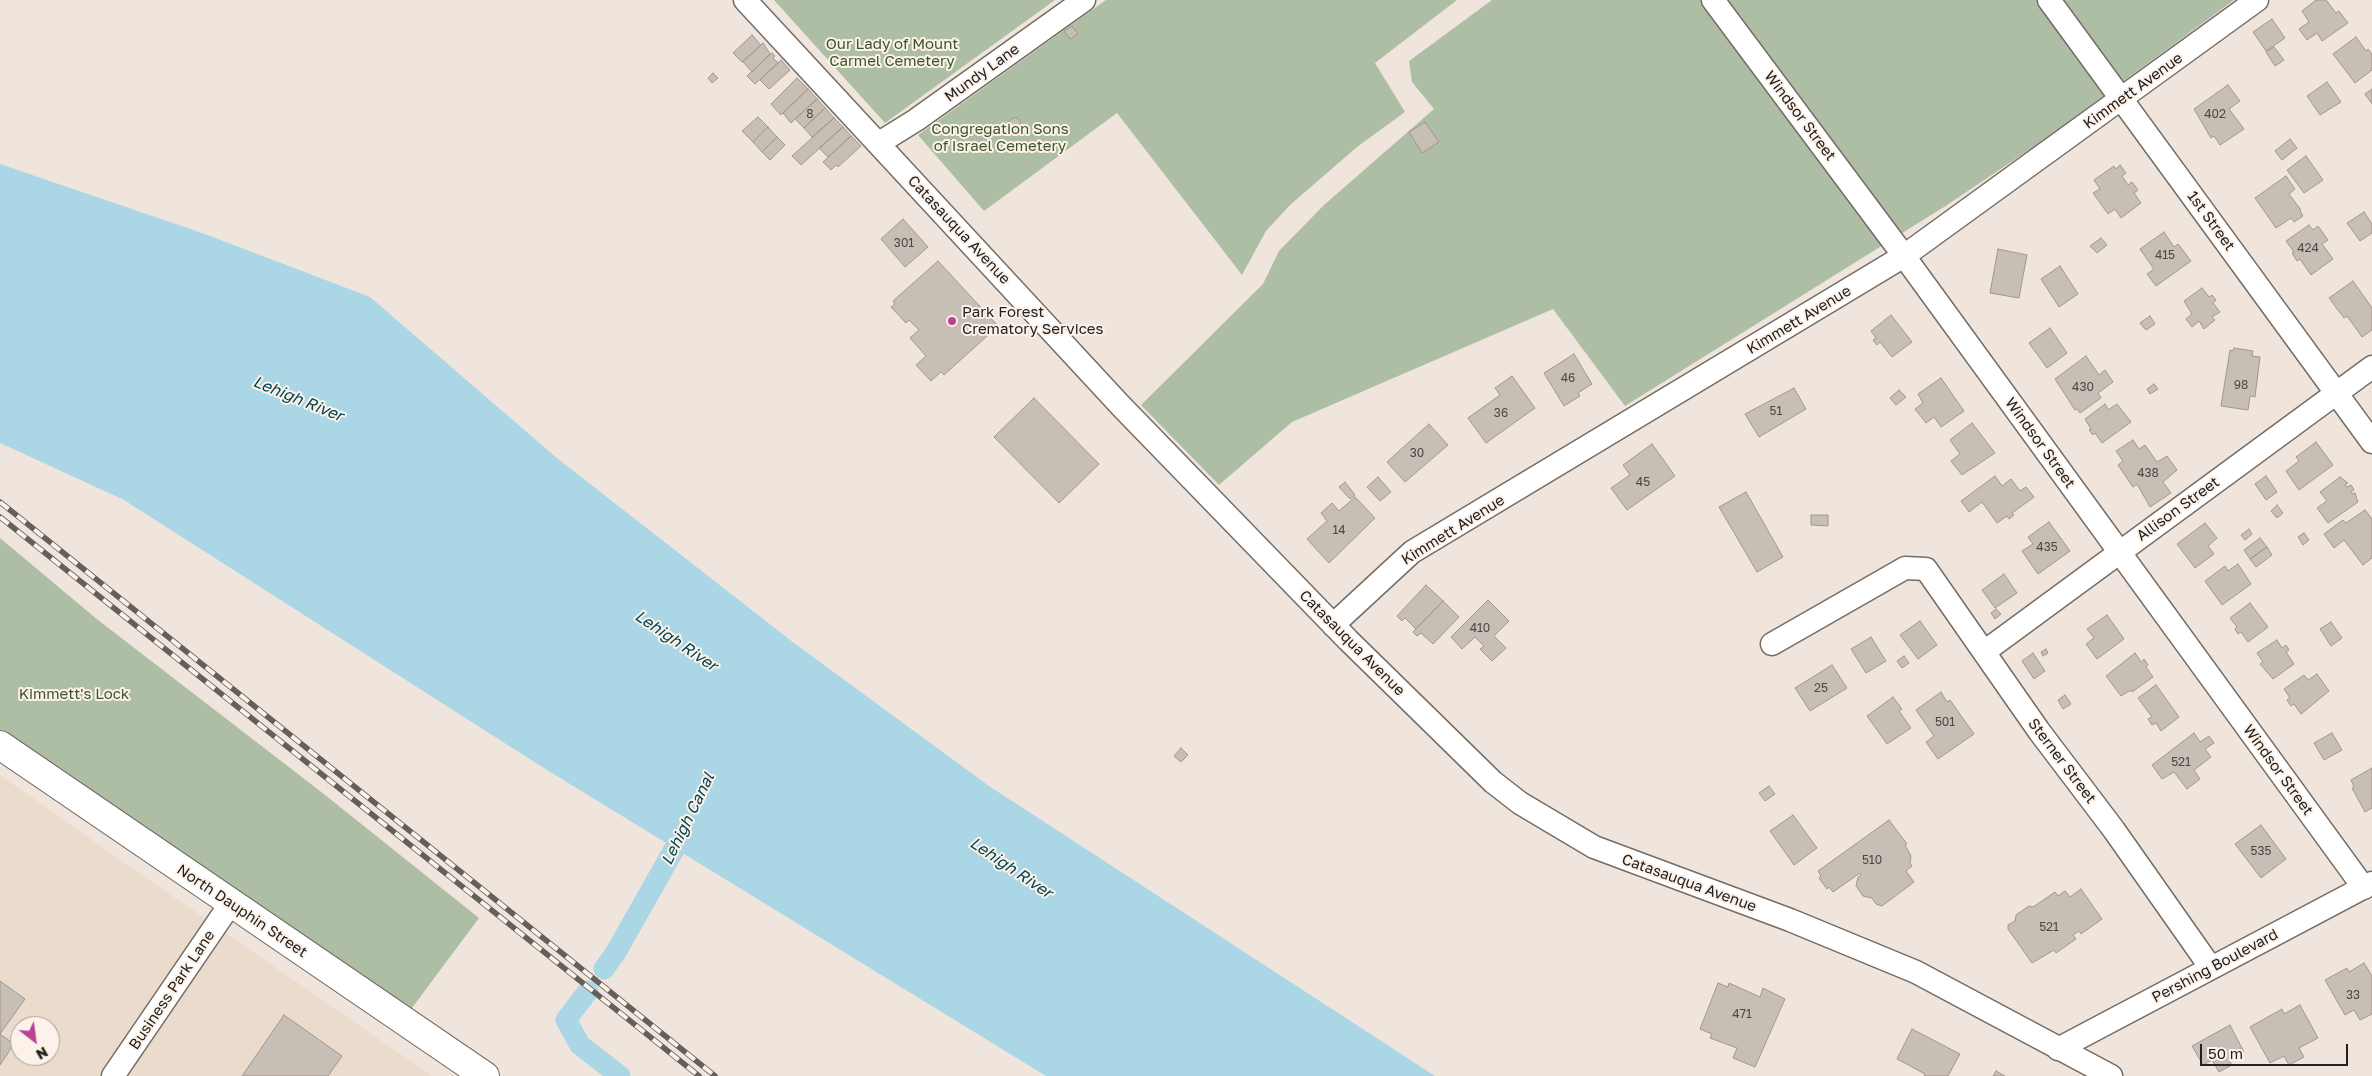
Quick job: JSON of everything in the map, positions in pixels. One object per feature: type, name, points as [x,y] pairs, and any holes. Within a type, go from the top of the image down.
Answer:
[{"type":"street","name":"Catasauqua Avenue","points":[[744,0],[879,143],[1121,406],[1333,625],[1443,736],[1493,782],[1520,803],[1564,831],[1594,847],[1790,920],[1916,972],[2111,1076]]},
{"type":"street","name":"Mundy Lane","points":[[879,143],[916,120],[1084,0]]},
{"type":"street","name":"Windsor Street","points":[[1713,0],[1904,256],[2119,552],[2368,885]]},
{"type":"street","name":"1st Street","points":[[2049,0],[2372,442]]},
{"type":"street","name":"Kimmett Avenue","points":[[1333,625],[1412,552],[1904,256],[2257,0]]},
{"type":"street","name":"Allison Street","points":[[1984,652],[2372,366]]},
{"type":"street","name":"Sterner Street","points":[[1772,644],[1905,568],[1926,569],[2211,968]]},
{"type":"street","name":"North Dauphin Street","points":[[0,744],[485,1076]]},
{"type":"street","name":"Pershing Boulevard","points":[[2058,1049],[2368,885]]},
{"type":"street","name":"Business Park Lane","points":[[113,1076],[231,903]]},
{"type":"shaded area","points":[[0,775],[112,854],[432,1076],[0,1076]]},
{"type":"green space","name":"Our Lady of Mount Carmel Cemetery","points":[[774,0],[1055,0],[885,123]]},
{"type":"green space","name":"Congregation Sons of Israel Cemetery","points":[[1106,0],[1457,0],[1375,63],[1405,112],[1357,147],[1290,205],[1266,231],[1242,275],[1117,113],[984,211],[918,135]]},
{"type":"green space","points":[[1492,0],[2234,0],[2038,144],[1944,207],[1625,406],[1553,309],[1292,422],[1219,485],[1141,405],[1263,284],[1279,251],[1324,205],[1434,109],[1412,82],[1409,61]]},
{"type":"green space","name":"Kimmett's Lock","points":[[0,538],[98,620],[320,791],[479,918],[409,1012],[0,732]]},
{"type":"water","name":"Lehigh River","points":[[0,164],[205,234],[370,297],[558,459],[794,643],[989,786],[1435,1076],[1046,1076],[539,765],[124,500],[0,443]]},
{"type":"building","points":[[2316,0],[2326,0],[2336,13],[2339,11],[2348,23],[2322,41],[2317,33],[2307,40],[2299,29],[2309,22],[2302,11]]},
{"type":"building","points":[[2272,19],[2285,38],[2266,51],[2253,32]]},
{"type":"building","points":[[1072,26],[1078,34],[1070,39],[1064,31]]},
{"type":"building","points":[[752,35],[761,45],[742,62],[733,53]]},
{"type":"building","points":[[2356,37],[2366,51],[2368,49],[2372,54],[2372,70],[2355,83],[2333,54]]},
{"type":"building","points":[[763,43],[770,54],[752,72],[743,62]]},
{"type":"building","points":[[2274,47],[2284,60],[2275,66],[2266,52]]},
{"type":"building","points":[[772,53],[775,56],[773,58],[778,63],[755,84],[747,76]]},
{"type":"building","points":[[781,60],[790,70],[769,89],[760,80]]},
{"type":"building","points":[[713,73],[718,78],[712,83],[708,78]]},
{"type":"building","points":[[797,78],[808,89],[781,115],[771,104]]},
{"type":"building","points":[[2327,82],[2341,102],[2320,115],[2307,96]]},
{"type":"building","points":[[2228,85],[2240,101],[2229,109],[2244,129],[2220,145],[2214,136],[2211,138],[2194,109]]},
{"type":"building","points":[[808,89],[817,99],[791,123],[783,113]]},
{"type":"building","points":[[2372,89],[2372,104],[2365,94]]},
{"type":"building","points":[[817,99],[825,108],[804,128],[795,119]]},
{"type":"building","points":[[825,108],[834,118],[812,137],[804,128]]},
{"type":"building","points":[[758,117],[768,127],[753,142],[742,131]]},
{"type":"building","points":[[834,118],[843,127],[801,165],[792,156]]},
{"type":"building","points":[[1013,118],[1017,118],[1020,123],[1019,127],[1013,128],[1010,125],[1010,121]]},
{"type":"building","points":[[1425,122],[1439,142],[1422,153],[1409,132]]},
{"type":"building","points":[[768,127],[777,137],[762,152],[753,142]]},
{"type":"building","points":[[843,127],[851,136],[828,157],[819,148]]},
{"type":"building","points":[[851,136],[861,146],[838,167],[836,165],[831,170],[823,162]]},
{"type":"building","points":[[777,137],[785,145],[770,160],[762,152]]},
{"type":"building","points":[[2290,139],[2297,148],[2282,160],[2275,151]]},
{"type":"building","points":[[2306,156],[2323,180],[2304,193],[2287,170]]},
{"type":"building","points":[[2120,165],[2126,173],[2122,176],[2128,185],[2132,182],[2138,190],[2134,193],[2141,203],[2121,218],[2115,209],[2108,214],[2093,193],[2100,189],[2094,180],[2114,166],[2116,169]]},
{"type":"building","points":[[2286,176],[2295,189],[2289,194],[2301,210],[2303,216],[2294,222],[2291,218],[2276,228],[2255,198]]},
{"type":"building","points":[[2364,212],[2372,224],[2372,233],[2360,241],[2347,223]]},
{"type":"building","points":[[903,219],[928,247],[905,267],[881,239]]},
{"type":"building","points":[[2309,225],[2313,230],[2318,226],[2328,240],[2322,244],[2333,259],[2311,275],[2300,259],[2297,261],[2292,253],[2294,252],[2286,241]]},
{"type":"building","points":[[2164,232],[2174,247],[2178,244],[2191,261],[2156,286],[2147,274],[2154,269],[2140,249]]},
{"type":"building","points":[[2101,238],[2107,245],[2097,253],[2090,246]]},
{"type":"building","points":[[1998,249],[2027,255],[2019,298],[1990,293]]},
{"type":"building","name":"Park Forest Crematory Services","points":[[938,261],[998,326],[944,375],[941,372],[931,381],[916,365],[926,356],[910,338],[919,330],[909,320],[906,323],[891,307],[895,304],[893,301]]},
{"type":"building","points":[[2060,266],[2078,294],[2059,307],[2041,279]]},
{"type":"building","points":[[2353,281],[2372,308],[2372,330],[2362,337],[2347,316],[2344,318],[2329,298]]},
{"type":"building","points":[[2202,288],[2209,297],[2212,295],[2216,300],[2213,303],[2220,312],[2212,317],[2215,320],[2204,329],[2199,321],[2192,327],[2186,319],[2192,314],[2184,301]]},
{"type":"building","points":[[1891,315],[1912,342],[1892,357],[1880,342],[1877,345],[1873,340],[1876,338],[1871,331]]},
{"type":"building","points":[[2150,316],[2155,324],[2146,330],[2140,323]]},
{"type":"building","points":[[2050,328],[2067,353],[2047,368],[2029,343]]},
{"type":"building","points":[[2234,348],[2253,351],[2252,356],[2260,357],[2255,397],[2250,396],[2248,410],[2221,406],[2230,350],[2233,351]]},
{"type":"building","points":[[1574,354],[1592,384],[1578,393],[1580,396],[1564,406],[1544,373]]},
{"type":"building","points":[[2086,356],[2099,375],[2105,370],[2113,382],[2098,393],[2101,398],[2080,413],[2077,409],[2075,410],[2055,379]]},
{"type":"building","points":[[1512,376],[1535,408],[1486,443],[1468,418],[1500,395],[1495,388]]},
{"type":"building","points":[[1941,378],[1964,411],[1941,427],[1934,417],[1926,423],[1915,409],[1923,403],[1918,394]]},
{"type":"building","points":[[2154,384],[2158,389],[2150,394],[2147,389]]},
{"type":"building","points":[[1794,388],[1806,409],[1759,437],[1745,414]]},
{"type":"building","points":[[1899,390],[1906,397],[1896,405],[1890,398]]},
{"type":"building","points":[[1034,398],[1099,464],[1059,503],[994,437]]},
{"type":"building","points":[[2105,404],[2108,410],[2117,404],[2131,422],[2102,443],[2095,433],[2093,435],[2089,430],[2091,429],[2085,419]]},
{"type":"building","points":[[1972,423],[1995,453],[1962,475],[1951,461],[1960,454],[1950,440]]},
{"type":"building","points":[[1429,424],[1448,445],[1405,482],[1387,462]]},
{"type":"building","points":[[2133,440],[2139,449],[2145,445],[2157,462],[2167,456],[2177,470],[2163,482],[2171,493],[2150,507],[2137,484],[2133,487],[2118,465],[2123,461],[2116,451]]},
{"type":"building","points":[[2316,442],[2333,465],[2299,490],[2286,471],[2299,461],[2296,457]]},
{"type":"building","points":[[1652,444],[1675,476],[1627,510],[1611,488],[1630,475],[1623,465]]},
{"type":"building","points":[[1995,476],[2002,486],[2011,479],[2020,491],[2026,487],[2034,497],[2012,513],[2014,515],[2009,519],[2007,516],[1997,523],[1982,502],[1969,512],[1961,501]]},
{"type":"building","points":[[2266,476],[2277,492],[2266,500],[2255,484]]},
{"type":"building","points":[[1378,477],[1391,492],[1380,501],[1367,487]]},
{"type":"building","points":[[2340,477],[2348,483],[2345,485],[2347,487],[2351,485],[2354,490],[2351,492],[2352,494],[2355,493],[2358,502],[2328,523],[2317,508],[2327,501],[2320,492]]},
{"type":"building","points":[[1345,482],[1355,495],[1350,499],[1339,487]]},
{"type":"building","points":[[1746,492],[1783,557],[1757,572],[1719,507]]},
{"type":"building","points":[[1355,497],[1375,518],[1329,563],[1307,539],[1327,521],[1321,513],[1332,503],[1339,511]]},
{"type":"building","points":[[2277,505],[2283,513],[2277,518],[2271,511]]},
{"type":"building","points":[[2365,510],[2372,519],[2372,558],[2363,565],[2344,540],[2334,548],[2324,534],[2343,520],[2346,523]]},
{"type":"building","points":[[1811,515],[1828,515],[1828,526],[1811,525]]},
{"type":"building","points":[[2049,522],[2070,551],[2038,574],[2022,551],[2033,544],[2028,537]]},
{"type":"building","points":[[2205,523],[2217,538],[2208,546],[2214,554],[2195,568],[2177,544]]},
{"type":"building","points":[[2249,529],[2252,534],[2245,540],[2241,535]]},
{"type":"building","points":[[2304,533],[2309,540],[2303,545],[2298,537]]},
{"type":"building","points":[[2260,538],[2267,547],[2250,559],[2244,550]]},
{"type":"building","points":[[2267,547],[2272,555],[2256,567],[2250,559]]},
{"type":"building","points":[[2238,564],[2251,584],[2222,605],[2205,581],[2225,566],[2228,571]]},
{"type":"building","points":[[2004,574],[2017,593],[1995,608],[1982,590]]},
{"type":"building","points":[[1426,585],[1443,601],[1416,629],[1405,618],[1402,621],[1397,616]]},
{"type":"building","points":[[1488,600],[1509,621],[1494,636],[1506,648],[1492,661],[1480,649],[1484,646],[1475,637],[1462,649],[1451,637]]},
{"type":"building","points":[[1443,601],[1459,617],[1433,644],[1421,633],[1417,636],[1413,632]]},
{"type":"building","points":[[2250,603],[2268,627],[2248,642],[2241,632],[2238,634],[2235,629],[2237,627],[2230,618]]},
{"type":"building","points":[[1996,609],[2001,614],[1995,619],[1991,613]]},
{"type":"building","points":[[2107,615],[2124,639],[2097,659],[2086,644],[2094,638],[2087,629]]},
{"type":"building","points":[[1920,621],[1937,645],[1918,659],[1900,635]]},
{"type":"building","points":[[2331,622],[2342,638],[2331,646],[2320,629]]},
{"type":"building","points":[[1871,637],[1886,661],[1866,673],[1851,649]]},
{"type":"building","points":[[2277,640],[2282,648],[2286,645],[2289,650],[2286,652],[2294,664],[2273,679],[2260,664],[2263,662],[2257,653]]},
{"type":"building","points":[[2046,649],[2048,653],[2043,656],[2041,652]]},
{"type":"building","points":[[2033,653],[2045,671],[2034,679],[2022,661]]},
{"type":"building","points":[[2135,653],[2141,662],[2144,659],[2148,665],[2146,667],[2153,677],[2132,692],[2131,690],[2121,696],[2106,676]]},
{"type":"building","points":[[1904,656],[1909,663],[1902,668],[1897,661]]},
{"type":"building","points":[[1832,665],[1847,688],[1810,711],[1795,688]]},
{"type":"building","points":[[2317,674],[2329,691],[2301,714],[2294,704],[2291,706],[2287,700],[2290,698],[2284,689],[2304,675],[2308,680]]},
{"type":"building","points":[[2156,685],[2179,717],[2161,731],[2156,723],[2152,725],[2148,719],[2152,717],[2138,698]]},
{"type":"building","points":[[1941,692],[1947,702],[1950,700],[1974,734],[1938,759],[1926,742],[1934,736],[1916,710]]},
{"type":"building","points":[[2065,695],[2071,704],[2063,709],[2058,700]]},
{"type":"building","points":[[1893,697],[1902,709],[1899,711],[1911,728],[1887,744],[1867,716]]},
{"type":"building","points":[[2194,733],[2200,742],[2209,736],[2214,743],[2205,749],[2211,757],[2194,770],[2200,779],[2187,789],[2174,772],[2162,779],[2152,765]]},
{"type":"building","points":[[2332,733],[2342,750],[2324,760],[2314,743]]},
{"type":"building","points":[[1181,748],[1188,755],[1181,762],[1174,756]]},
{"type":"building","points":[[2372,768],[2372,808],[2365,812],[2352,788],[2354,787],[2351,780]]},
{"type":"building","points":[[1769,786],[1775,794],[1765,801],[1759,793]]},
{"type":"building","points":[[1793,815],[1817,848],[1794,865],[1770,831]]},
{"type":"building","points":[[1889,820],[1907,844],[1905,845],[1911,856],[1910,863],[1912,866],[1906,871],[1914,882],[1882,906],[1876,904],[1872,898],[1863,896],[1856,886],[1858,877],[1861,875],[1860,873],[1833,892],[1829,887],[1827,889],[1819,878],[1821,876],[1818,871]]},
{"type":"building","points":[[2261,825],[2286,859],[2261,878],[2235,844]]},
{"type":"building","points":[[2081,889],[2102,919],[2081,934],[2079,931],[2073,935],[2076,939],[2056,953],[2054,950],[2032,963],[2008,929],[2008,925],[2015,921],[2016,915],[2029,906],[2033,907],[2055,892],[2058,896],[2065,891],[2070,897]]},
{"type":"building","points":[[2364,963],[2372,976],[2372,1014],[2360,1020],[2354,1010],[2345,1015],[2325,980],[2347,968],[2349,972]]},
{"type":"building","points":[[0,981],[25,999],[13,1016],[10,1016],[10,1020],[0,1034]]},
{"type":"building","points":[[1718,983],[1728,987],[1729,983],[1760,997],[1763,988],[1785,999],[1755,1067],[1733,1058],[1737,1048],[1710,1038],[1712,1034],[1700,1029]]},
{"type":"building","points":[[2300,1005],[2318,1038],[2299,1048],[2304,1057],[2289,1065],[2284,1056],[2270,1063],[2250,1027],[2282,1009],[2284,1014]]},
{"type":"building","points":[[284,1015],[342,1056],[328,1076],[242,1076]]},
{"type":"building","points":[[2230,1025],[2244,1052],[2229,1060],[2232,1065],[2219,1072],[2212,1060],[2203,1065],[2192,1046]]},
{"type":"building","points":[[1912,1029],[1960,1054],[1948,1076],[1924,1076],[1925,1074],[1897,1059]]},
{"type":"building","points":[[0,1034],[10,1041],[10,1050],[0,1065]]},
{"type":"building","points":[[1996,1071],[2005,1076],[1993,1076]]},
{"type":"waterway","name":"Lehigh Canal","points":[[604,969],[616,952],[689,823]]},
{"type":"waterway","name":"Lehigh Canal","points":[[588,991],[566,1020],[580,1045],[620,1076]]},
{"type":"railway","points":[[0,502],[715,1076]]},
{"type":"railway","points":[[0,517],[699,1076]]},
{"type":"place","name":"Park Forest Crematory Services","points":[[952,321]]}]
